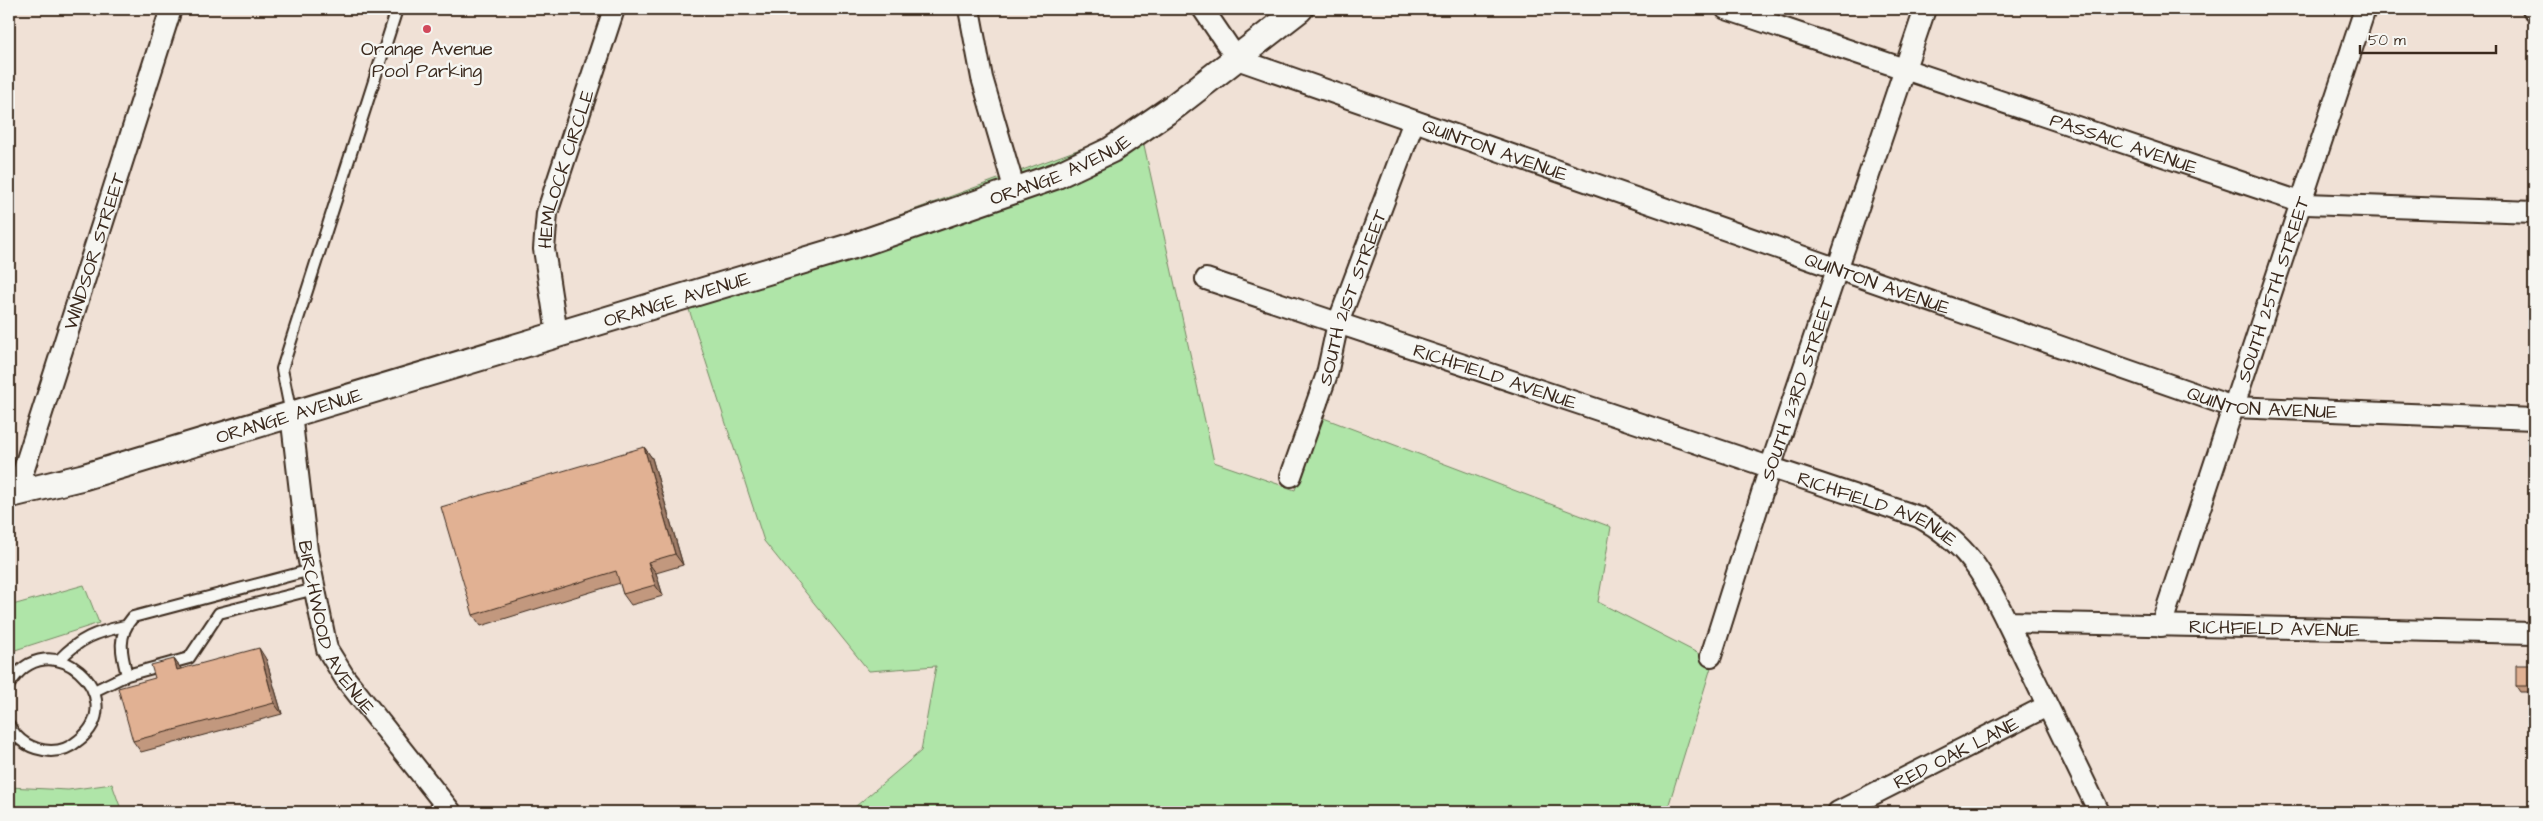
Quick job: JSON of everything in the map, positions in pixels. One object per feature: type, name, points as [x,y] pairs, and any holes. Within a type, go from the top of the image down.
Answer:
[{"type":"street","name":"WINDSOR STREET","points":[[12,494],[171,9]]},
{"type":"street","name":"HEMLOCK CIRCLE","points":[[557,334],[544,249],[547,213],[614,9]]},
{"type":"street","points":[[969,9],[982,78],[1015,190]]},
{"type":"street","points":[[1203,9],[1236,59]]},
{"type":"street","name":"ORANGE AVENUE","points":[[12,494],[83,477],[862,243],[1056,176],[1111,150],[1191,95],[1300,9]]},
{"type":"street","name":"PASSAIC AVENUE","points":[[1726,9],[2302,201],[2316,204],[2534,212]]},
{"type":"street","name":"SOUTH 23RD STREET","points":[[1711,656],[1771,466],[1925,9]]},
{"type":"street","name":"SOUTH 25TH STREET","points":[[2161,626],[2365,9]]},
{"type":"street","name":"QUINTON AVENUE","points":[[1236,59],[2233,407],[2534,419]]},
{"type":"street","name":"SOUTH 21ST STREET","points":[[1291,476],[1328,374],[1338,323],[1414,121]]},
{"type":"street","name":"RICHFIELD AVENUE","points":[[1206,279],[1771,466],[1904,512],[1932,524],[1957,543],[1978,566],[2007,622],[2534,633]]},
{"type":"street","name":"BIRCHWOOD AVENUE","points":[[291,414],[313,579],[327,650],[345,678],[451,812]]},
{"type":"street","points":[[2007,622],[2099,812]]},
{"type":"street","name":"RED OAK LANE","points":[[1838,812],[2047,706]]},
{"type":"lane","points":[[291,414],[282,369],[396,9]]},
{"type":"lane","points":[[127,675],[121,641],[125,626],[133,617],[313,579]]},
{"type":"lane","points":[[94,691],[127,675],[189,658],[219,613],[313,579]]},
{"type":"lane","points":[[59,660],[72,646],[96,632],[125,626]]},
{"type":"lane","points":[[9,685],[15,675],[28,665],[43,660],[59,660],[81,671],[94,691],[96,707],[93,723],[84,736],[72,746],[57,751],[41,751],[26,745],[14,734],[9,725]]},
{"type":"green space","points":[[1140,127],[1214,462],[1295,490],[1321,417],[1611,527],[1598,602],[1713,661],[1669,804],[1672,812],[849,812],[921,751],[936,666],[869,671],[764,541],[684,294]]},
{"type":"green space","points":[[84,585],[99,623],[9,652],[9,606]]},
{"type":"green space","points":[[112,784],[122,812],[9,812],[9,787],[68,790]]},
{"type":"building","points":[[644,447],[675,554],[648,562],[655,585],[623,594],[616,571],[473,615],[441,507]]},
{"type":"building","points":[[259,648],[274,703],[133,741],[118,688],[155,678],[151,665],[174,659],[177,670]]},
{"type":"building","points":[[2516,665],[2534,665],[2534,686],[2516,686]]},
{"type":"place","name":"Orange Avenue Pool Parking","points":[[427,29]]}]
